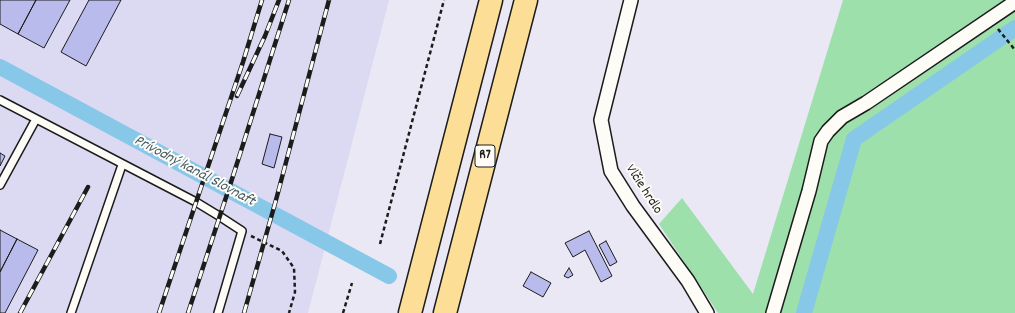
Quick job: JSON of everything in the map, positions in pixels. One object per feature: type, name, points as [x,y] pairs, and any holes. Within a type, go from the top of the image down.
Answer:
[{"type":"highway","points":[[410,313],[491,0]]},
{"type":"highway","name":"R7","points":[[445,313],[526,0]]},
{"type":"street","name":"Vlčie hrdlo","points":[[631,0],[600,120],[611,171],[633,206],[688,281],[707,313]]},
{"type":"street","points":[[773,313],[821,142],[824,136],[842,117],[866,103],[1015,2]]},
{"type":"lane","points":[[0,100],[122,165],[196,202],[242,231],[218,313]]},
{"type":"lane","points":[[0,185],[36,119]]},
{"type":"lane","points":[[71,313],[122,165]]},
{"type":"path","points":[[380,244],[444,0]]},
{"type":"path","points":[[989,19],[1005,36],[1015,50]]},
{"type":"path","points":[[242,231],[282,251],[294,268],[295,292],[289,313]]},
{"type":"path","points":[[343,313],[352,283]]},
{"type":"shaded area","points":[[0,0],[389,0],[308,313],[0,313]]},
{"type":"green space","points":[[843,0],[1015,0],[1015,313],[718,313],[659,224],[682,198],[753,294]]},
{"type":"building","points":[[0,0],[36,0],[18,34],[0,24]]},
{"type":"building","points":[[36,0],[70,0],[44,48],[18,34]]},
{"type":"building","points":[[89,0],[121,0],[86,66],[61,52]]},
{"type":"building","points":[[270,134],[282,137],[274,168],[262,164]]},
{"type":"building","points":[[0,153],[5,156],[0,166]]},
{"type":"building","points":[[0,230],[17,239],[0,272]]},
{"type":"building","points":[[589,231],[612,276],[601,282],[585,250],[573,257],[565,243]]},
{"type":"building","points":[[17,239],[38,250],[5,313],[0,313],[0,272]]},
{"type":"building","points":[[606,241],[617,262],[610,266],[599,245]]},
{"type":"building","points":[[569,268],[573,275],[568,278],[564,276]]},
{"type":"building","points":[[531,272],[551,283],[543,297],[523,286]]},
{"type":"waterway","points":[[804,313],[854,139],[1015,28]]},
{"type":"waterway","name":"Prívodný kanál Slovnaft","points":[[0,67],[389,276]]},
{"type":"railway","points":[[159,313],[243,62],[262,0]]},
{"type":"railway","points":[[237,96],[265,36],[279,0]]},
{"type":"railway","points":[[188,313],[289,0]]},
{"type":"railway","points":[[244,313],[276,200],[329,0]]},
{"type":"railway","points":[[20,313],[88,187]]}]
